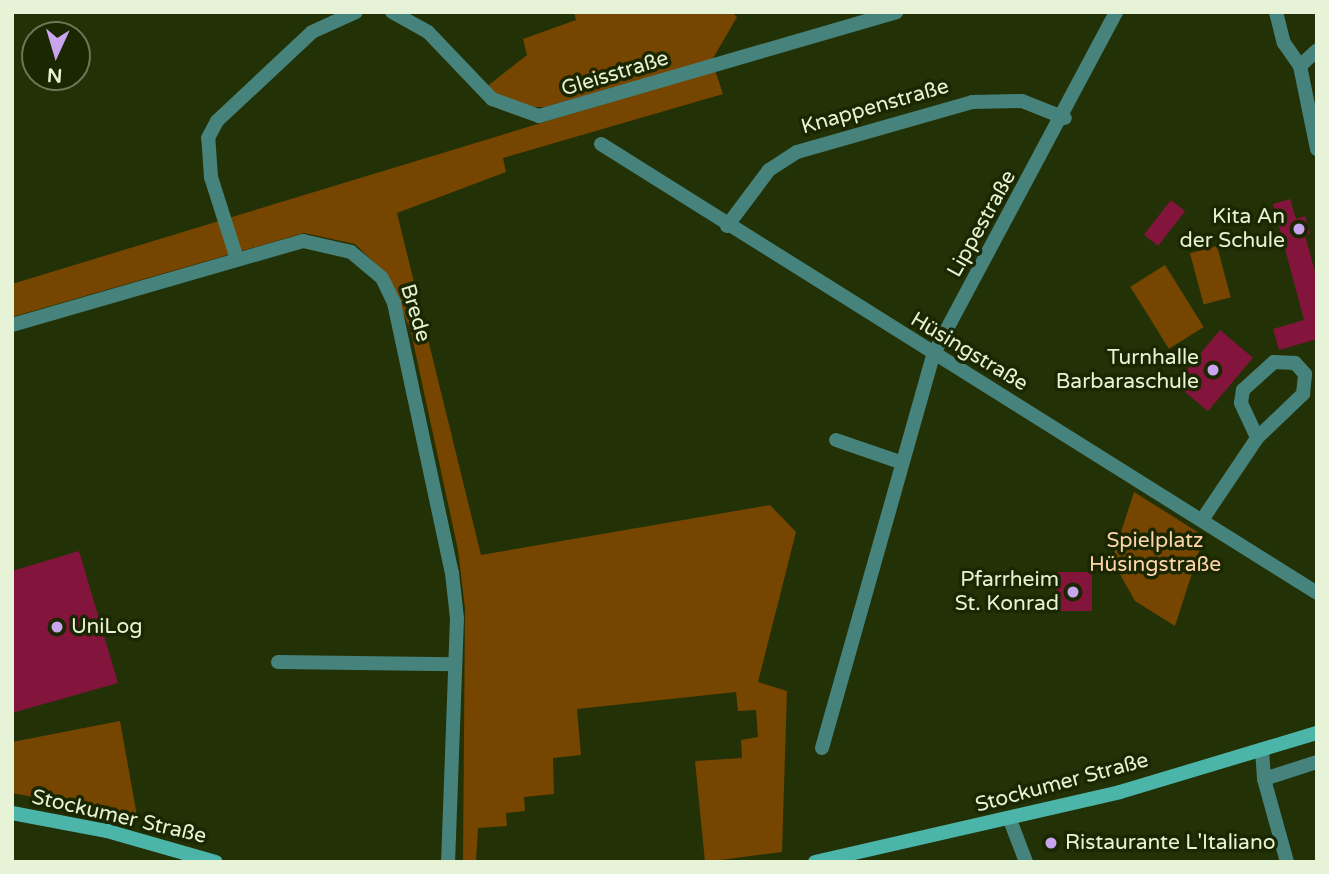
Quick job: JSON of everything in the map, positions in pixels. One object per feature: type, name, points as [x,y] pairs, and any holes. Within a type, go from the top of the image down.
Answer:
[{"type":"main road","name":"Stockumer Straße","points":[[815,862],[838,860],[1010,820],[1317,733]]},
{"type":"main road","name":"Stockumer Straße","points":[[12,813],[107,831],[216,862]]},
{"type":"street","points":[[237,259],[211,177],[208,138],[217,121],[312,33],[356,12]]},
{"type":"street","name":"Gleisstraße","points":[[392,12],[428,32],[492,99],[539,116],[896,12]]},
{"type":"street","name":"Lippestraße","points":[[822,748],[900,462],[933,355],[1065,117],[1116,12]]},
{"type":"street","points":[[1276,12],[1284,43],[1300,66],[1317,149]]},
{"type":"street","points":[[1300,66],[1317,50]]},
{"type":"street","name":"Knappenstraße","points":[[727,226],[769,170],[797,152],[972,102],[1021,101],[1065,117]]},
{"type":"street","name":"Hüsingstraße","points":[[601,144],[727,226],[1317,593]]},
{"type":"street","name":"Brede","points":[[12,324],[303,241],[332,244],[351,252],[382,278],[394,303],[452,573],[454,664],[448,862]]},
{"type":"street","points":[[1202,520],[1257,438],[1303,394],[1304,374],[1296,363],[1275,362],[1243,390],[1241,403],[1257,438]]},
{"type":"street","points":[[835,440],[900,462]]},
{"type":"street","points":[[278,662],[454,664]]},
{"type":"street","points":[[1262,750],[1264,779],[1287,862]]},
{"type":"street","points":[[1264,779],[1317,762]]},
{"type":"street","points":[[1010,820],[1026,862]]},
{"type":"green space","points":[[574,12],[731,12],[737,17],[712,60],[545,107],[524,107],[485,88],[527,55],[523,39],[576,20]]},
{"type":"green space","points":[[715,70],[723,94],[503,158],[506,172],[397,213],[481,555],[770,505],[796,532],[758,682],[787,691],[782,852],[705,862],[695,761],[742,758],[741,740],[758,737],[756,710],[738,711],[736,692],[577,709],[581,755],[553,758],[554,794],[524,797],[525,811],[506,813],[507,826],[478,828],[476,862],[463,862],[465,609],[458,550],[411,332],[388,276],[355,244],[304,233],[12,317],[12,284]]},
{"type":"green space","points":[[1217,246],[1231,297],[1204,304],[1190,253]]},
{"type":"green space","points":[[1165,265],[1204,327],[1169,349],[1130,287]]},
{"type":"green space","name":"Spielplatz Hüsingstraße","points":[[1134,492],[1204,536],[1175,626],[1135,601],[1112,560]]},
{"type":"green space","points":[[120,721],[137,816],[12,793],[12,742]]},
{"type":"building","points":[[1290,199],[1296,219],[1305,216],[1310,234],[1305,235],[1317,279],[1317,339],[1279,350],[1273,329],[1304,320],[1273,204]]},
{"type":"building","points":[[1171,200],[1185,211],[1158,246],[1144,235]]},
{"type":"building","name":"Turnhalle Barbaraschule","points":[[1220,330],[1253,358],[1208,411],[1175,384]]},
{"type":"building","name":"UniLog","points":[[79,551],[118,683],[12,713],[12,571]]},
{"type":"building","name":"Pfarrheim St. Konrad","points":[[1056,572],[1092,572],[1092,611],[1056,611]]},
{"type":"place","name":"Kita An der Schule","points":[[1299,229]]},
{"type":"place","name":"Turnhalle Barbaraschule","points":[[1213,370]]},
{"type":"place","name":"Pfarrheim St. Konrad","points":[[1073,592]]},
{"type":"place","name":"UniLog","points":[[57,627]]},
{"type":"place","name":"Ristaurante L'Italiano","points":[[1051,843]]}]
